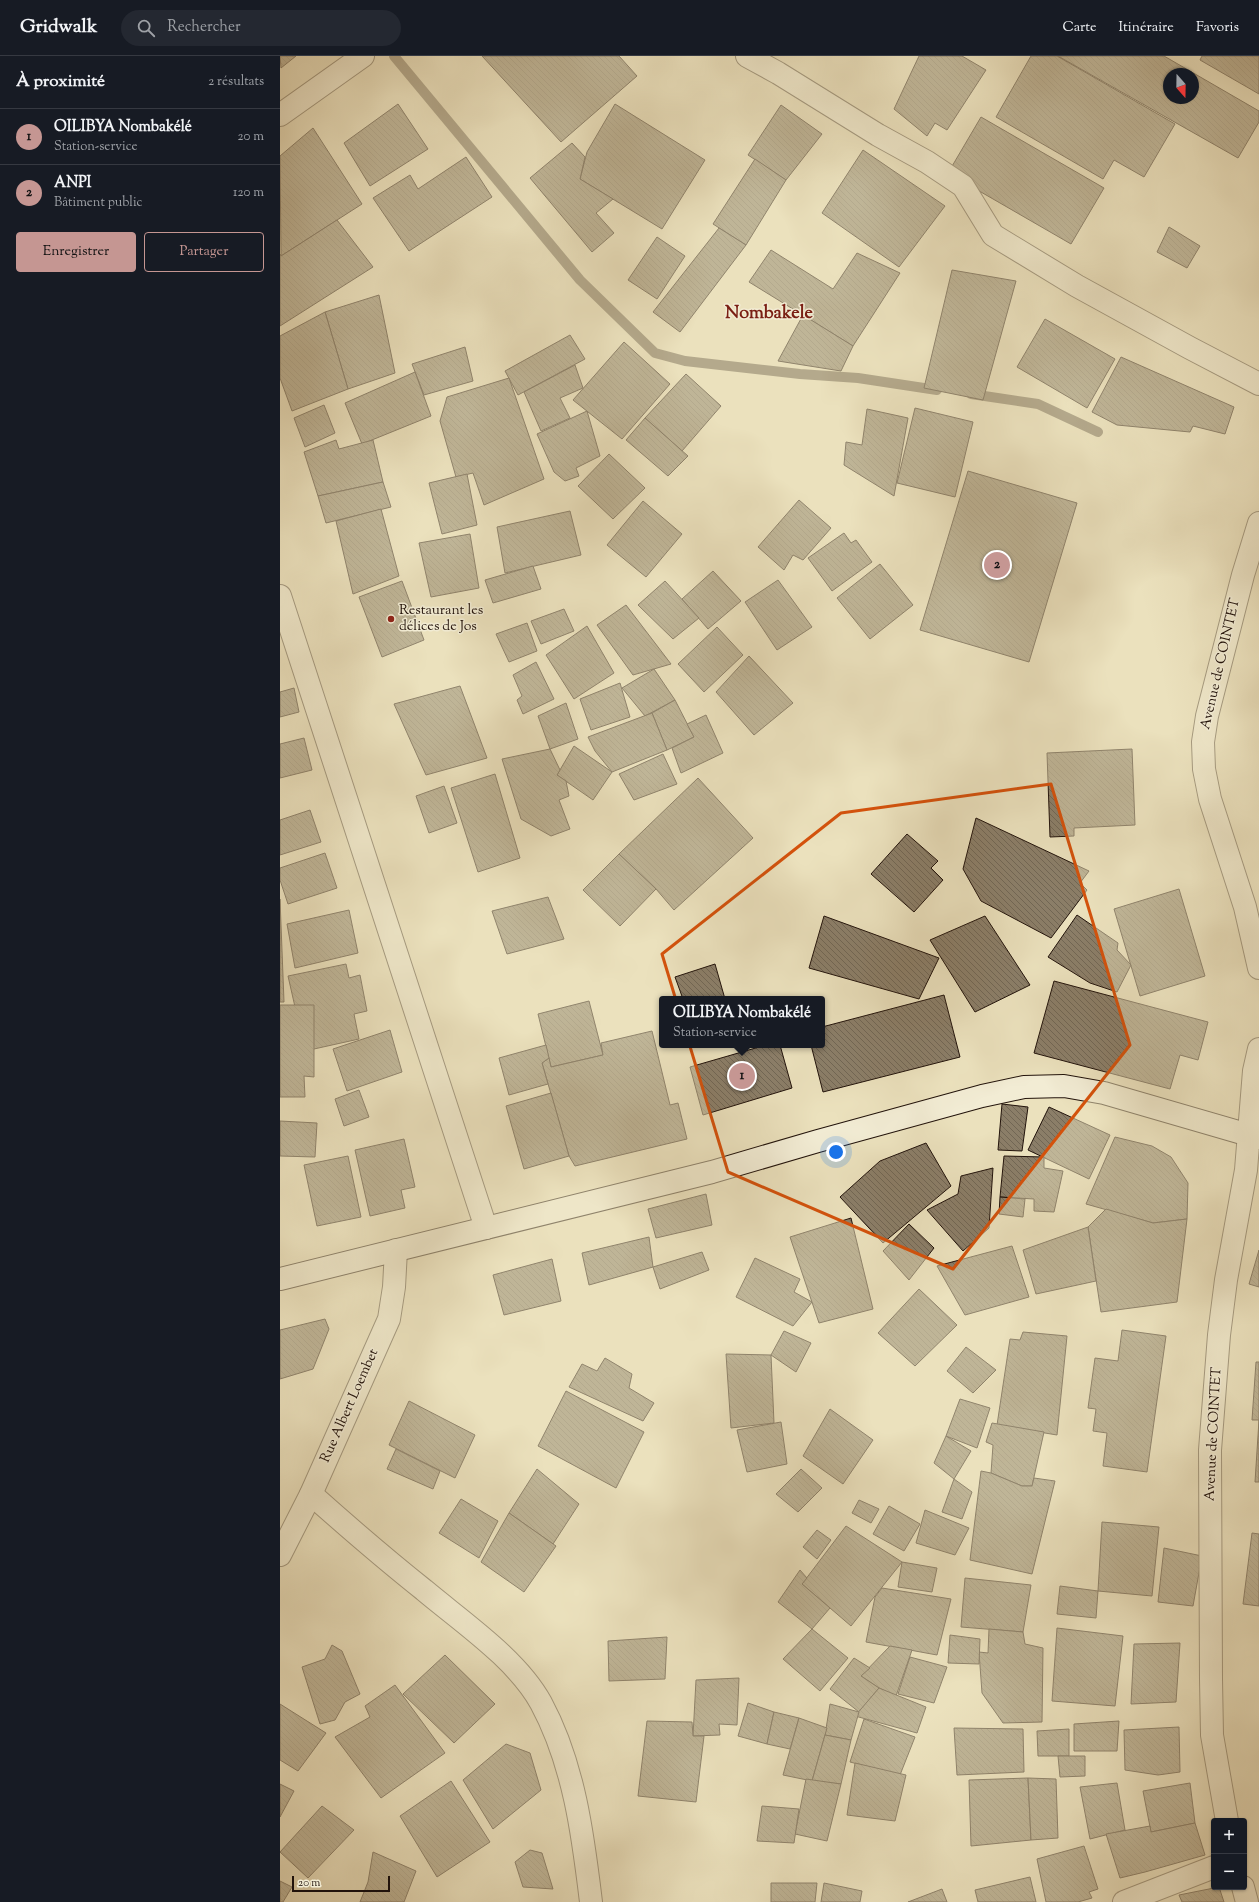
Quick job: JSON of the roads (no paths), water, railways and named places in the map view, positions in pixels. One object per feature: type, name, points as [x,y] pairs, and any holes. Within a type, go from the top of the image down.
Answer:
[{"type":"street","points":[[280,115],[363,56]]},
{"type":"street","points":[[747,56],[927,162],[963,186],[993,235],[1077,286],[1259,384]]},
{"type":"street","name":"Avenue de COINTET","points":[[1259,523],[1243,575],[1207,716],[1204,742],[1204,769],[1210,799],[1250,922],[1259,968]]},
{"type":"street","points":[[280,596],[486,1228]]},
{"type":"street","name":"Avenue de COINTET","points":[[1227,1818],[1212,1735],[1210,1450],[1219,1335],[1226,1280],[1254,1136],[1254,1071],[1259,1049]]},
{"type":"street","points":[[280,1279],[712,1172],[982,1096],[1024,1087],[1064,1086],[1104,1093],[1254,1136]]},
{"type":"street","name":"Rue Albert Loembet","points":[[280,1555],[311,1494],[389,1319],[394,1287],[396,1250]]},
{"type":"street","points":[[311,1494],[394,1566],[480,1636],[514,1668],[540,1702],[558,1740],[572,1785],[591,1902]]},
{"type":"street","points":[[1124,1902],[1211,1868]]},
{"type":"street","points":[[1244,1890],[1247,1902]]},
{"type":"waterway","points":[[394,56],[580,280],[655,353],[685,361],[800,374],[858,378],[937,390]]},
{"type":"waterway","points":[[971,394],[1038,404],[1098,432]]},
{"type":"place","name":"ANPI","points":[[997,565]]},
{"type":"place","name":"Restaurant les délices de Jos","points":[[391,619]]},
{"type":"place","name":"OILIBYA Nombakélé","points":[[742,1076]]},
{"type":"district","name":"Nombakele","points":[[769,314]]}]
